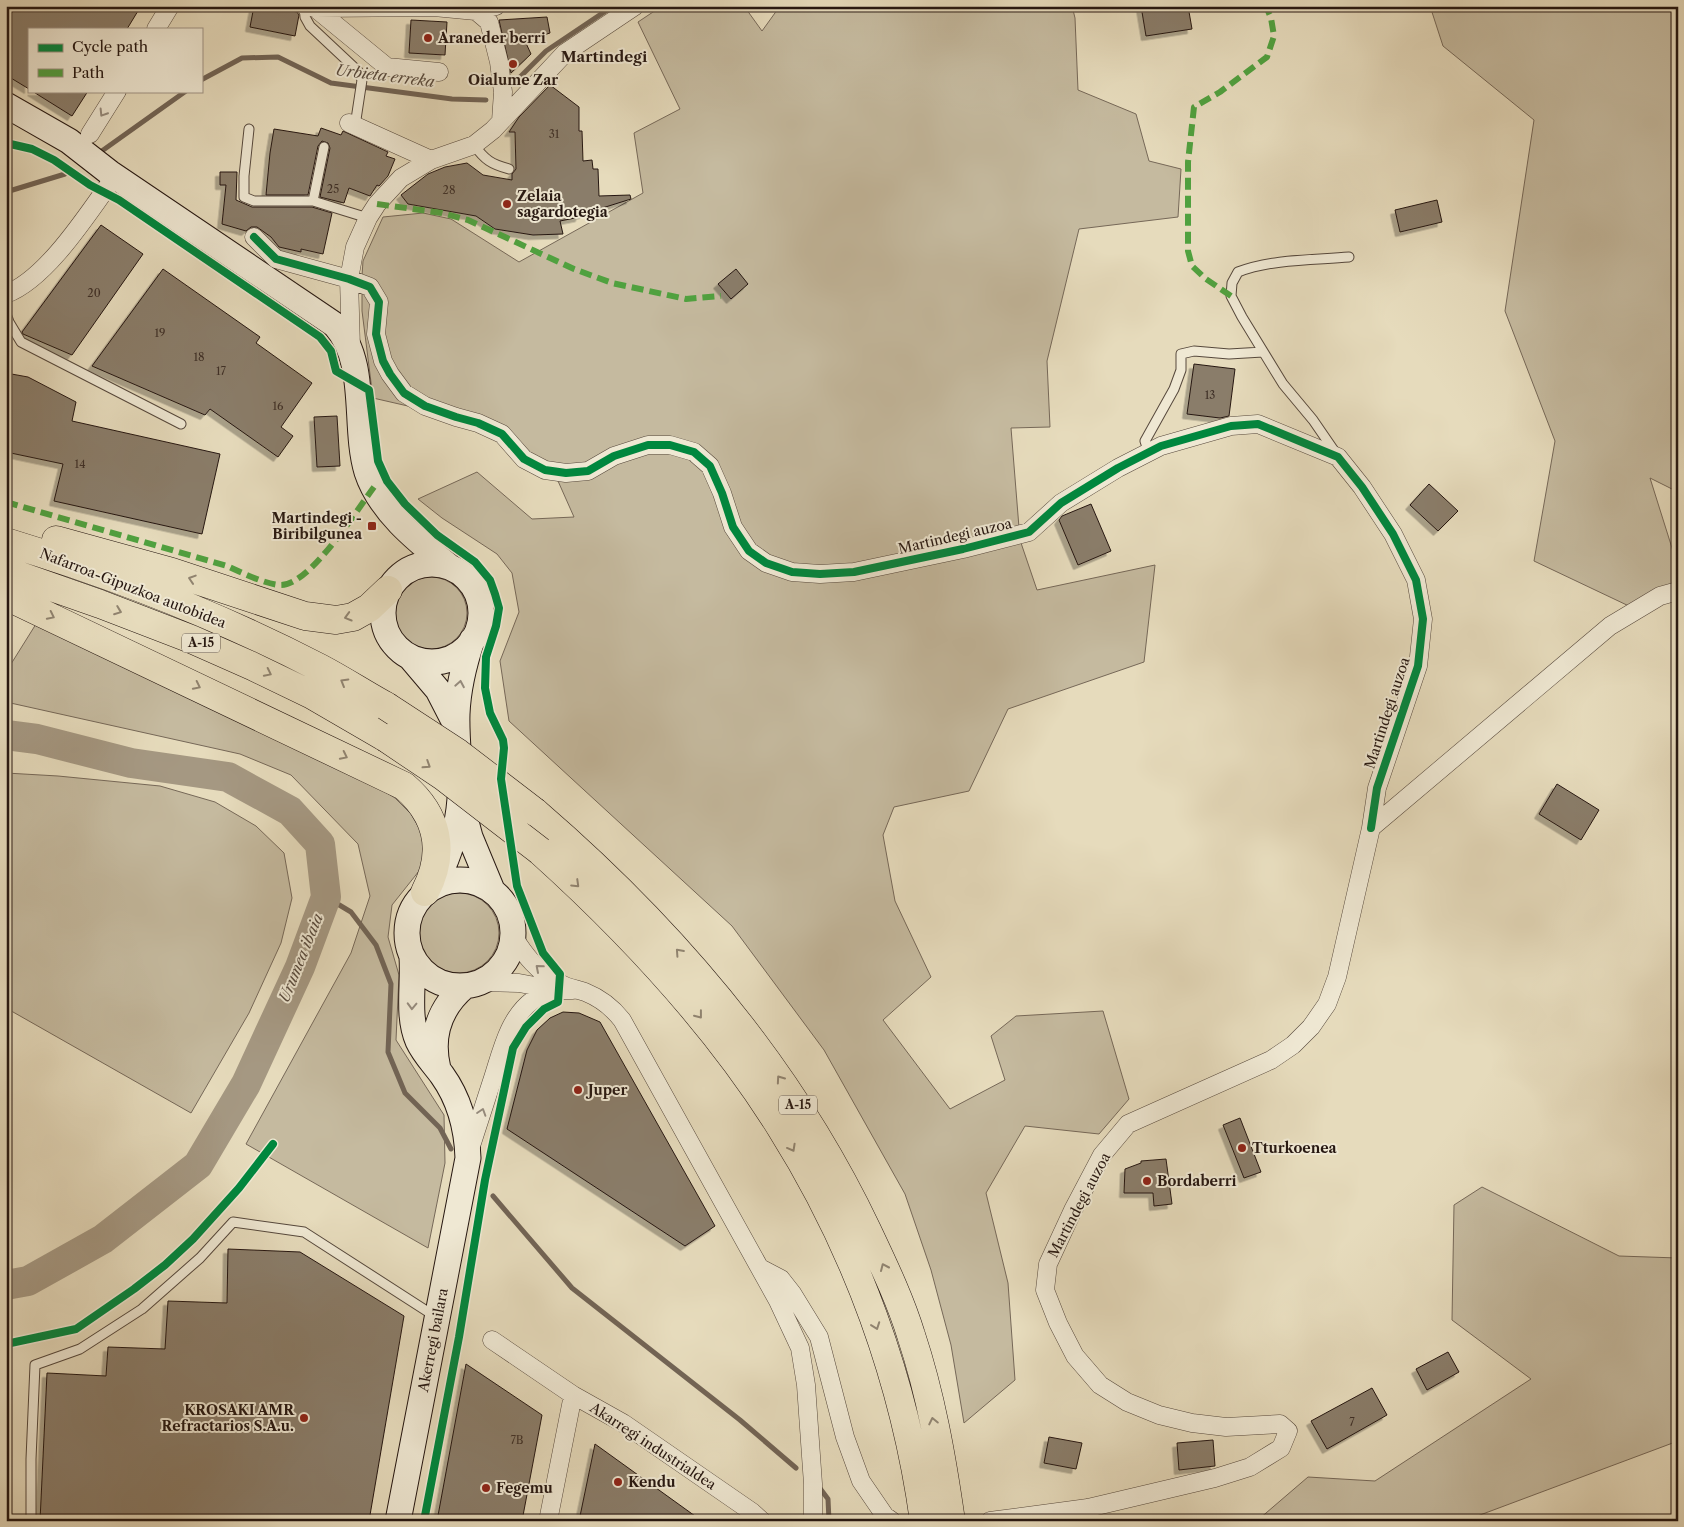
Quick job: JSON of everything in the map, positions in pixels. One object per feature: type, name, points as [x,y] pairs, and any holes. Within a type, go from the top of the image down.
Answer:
[{"type":"highway","points":[[6,527],[172,572],[305,616],[336,620],[353,617],[369,608],[394,582]]},
{"type":"highway","name":"Nafarroa-Gipuzkoa autobidea","points":[[6,542],[108,576],[202,612],[322,669],[386,706],[458,753],[535,812],[579,850],[641,910],[701,976],[752,1040],[805,1115],[845,1184],[886,1270],[911,1334],[929,1403],[930,1471],[924,1521]]},
{"type":"highway","name":"Nafarroa-Gipuzkoa autobidea","points":[[6,571],[191,639],[312,695],[386,738],[444,777],[540,851],[622,928],[682,994],[734,1061],[781,1128],[820,1198],[861,1283],[902,1407],[951,1521]]},
{"type":"highway","points":[[6,596],[404,786],[423,805],[430,817],[434,830],[437,855],[429,889]]},
{"type":"main road","points":[[6,105],[79,138],[112,175]]},
{"type":"main road","points":[[6,127],[25,131],[112,175],[328,315],[342,333],[351,352],[368,472],[374,487],[390,511],[418,540],[472,584],[481,612],[479,627],[472,640],[460,683],[457,730],[460,797],[456,829],[447,858],[429,889],[416,902],[409,916],[407,930],[407,944],[412,958],[414,984],[412,1010],[414,1031],[423,1052],[438,1069]]},
{"type":"main road","points":[[390,511],[402,542],[403,559],[383,605],[383,621],[388,636],[398,648],[410,657],[438,690],[457,730]]},
{"type":"main road","points":[[394,582],[411,568],[424,564],[450,567]]},
{"type":"main road","points":[[410,657],[424,661],[451,658],[462,651],[472,640]]},
{"type":"main road","points":[[460,797],[470,837],[492,890]]},
{"type":"main road","points":[[429,889],[444,882],[463,880],[481,884],[500,897],[508,910],[513,925],[512,946],[503,965],[495,973],[472,984],[448,1002],[438,1022],[434,1046],[438,1069]]},
{"type":"main road","points":[[412,958],[434,980],[444,984],[472,984]]},
{"type":"main road","name":"Akerregi bailara","points":[[398,1521],[468,1158],[461,1111],[447,1082],[438,1069]]},
{"type":"street","points":[[157,28],[170,6]]},
{"type":"street","points":[[308,7],[434,7],[476,11],[496,6]]},
{"type":"street","points":[[351,352],[348,282],[355,248],[368,218],[377,204],[401,178],[431,160],[474,145],[494,130],[501,120],[565,53],[634,6]]},
{"type":"street","points":[[308,7],[387,67],[439,72]]},
{"type":"street","points":[[476,11],[489,22],[500,62],[503,92],[501,120]]},
{"type":"street","points":[[79,138],[116,92]]},
{"type":"street","points":[[352,125],[431,160]]},
{"type":"street","points":[[6,294],[37,276],[54,258],[112,175]]},
{"type":"street","name":"Martindegi auzoa","points":[[254,237],[276,259],[370,287],[379,302],[376,334],[383,361],[404,393],[425,406],[478,423],[502,434],[524,459],[545,470],[566,473],[588,471],[614,456],[648,445],[670,445],[694,452],[710,466],[722,493],[733,528],[750,551],[766,564],[792,572],[820,574],[854,572],[963,549],[1028,532],[1061,503],[1118,468],[1162,446],[1231,426],[1258,424],[1338,457],[1362,487],[1393,534],[1416,580],[1423,619],[1418,666],[1377,788],[1371,828],[1337,977],[1327,1004],[1311,1027],[1293,1045],[1272,1060],[1128,1124],[1102,1155],[1073,1210],[1048,1264],[1045,1290],[1058,1324],[1075,1356],[1100,1385],[1127,1402],[1159,1415],[1192,1423],[1226,1426],[1280,1424],[1288,1431],[1282,1448],[1250,1467],[1214,1478],[1088,1508],[990,1521]]},
{"type":"street","points":[[328,315],[348,282]]},
{"type":"street","points":[[1371,828],[1610,626],[1660,596],[1678,591]]},
{"type":"street","points":[[513,936],[538,969],[567,990]]},
{"type":"street","points":[[472,984],[519,983],[583,992],[600,999],[613,1008],[622,1020],[778,1301],[800,1348],[806,1385],[813,1484],[813,1521]]},
{"type":"street","points":[[468,1158],[510,1029],[524,1008],[534,1000],[546,993],[567,990]]},
{"type":"street","points":[[760,1268],[781,1279],[792,1293],[819,1337],[845,1437],[861,1481],[885,1516],[892,1521]]},
{"type":"street","points":[[492,1340],[574,1395]]},
{"type":"street","name":"Akarregi industrialdea","points":[[548,1521],[574,1395],[623,1424],[752,1512],[762,1521]]},
{"type":"lane","points":[[308,7],[305,18],[310,26],[358,72],[362,80],[352,125]]},
{"type":"lane","points":[[249,129],[244,176],[244,197],[254,201],[313,201],[368,218]]},
{"type":"lane","points":[[474,145],[482,156],[493,164],[509,169]]},
{"type":"lane","points":[[313,201],[324,147]]},
{"type":"lane","name":"Martindegi auzoa","points":[[1338,457],[1313,420],[1283,384],[1231,296],[1232,283],[1238,272],[1250,267],[1350,257]]},
{"type":"lane","points":[[6,314],[22,342],[180,424]]},
{"type":"lane","points":[[1149,453],[1145,441],[1174,389],[1181,370],[1181,354],[1194,351],[1229,354],[1263,352]]},
{"type":"lane","points":[[31,1521],[31,1459],[35,1365],[80,1349],[142,1309],[200,1258],[233,1222],[304,1232],[437,1318]]},
{"type":"shaded area","points":[[662,6],[744,6],[762,31],[780,6],[1072,6],[1075,18],[1078,90],[1136,114],[1149,161],[1181,169],[1178,217],[1079,229],[1047,361],[1050,427],[1011,428],[1020,540],[1037,590],[1155,565],[1144,662],[1008,709],[969,791],[894,807],[883,835],[895,901],[931,977],[883,1020],[950,1109],[1005,1080],[991,1036],[1016,1016],[1103,1011],[1129,1099],[1099,1134],[1025,1126],[986,1193],[1008,1283],[1015,1380],[964,1423],[951,1345],[931,1270],[905,1194],[824,1050],[732,926],[509,721],[500,661],[519,612],[512,573],[497,554],[442,518],[418,499],[477,472],[532,519],[574,517],[550,463],[532,454],[508,429],[373,398],[362,311],[362,276],[363,261],[383,217],[423,213],[451,219],[519,262],[643,193],[634,133],[680,109],[638,22]]},
{"type":"shaded area","points":[[1430,6],[1667,6],[1678,16],[1678,492],[1650,478],[1678,567],[1678,586],[1631,607],[1534,561],[1555,441],[1505,311],[1534,120],[1443,46]]},
{"type":"shaded area","points":[[424,577],[438,577],[457,587],[467,606],[467,620],[457,639],[438,649],[424,649],[405,639],[395,620],[395,606],[405,587]]},
{"type":"shaded area","points":[[36,624],[356,774],[395,798],[411,814],[426,840],[423,866],[392,905],[388,937],[399,975],[396,1040],[444,1115],[445,1163],[428,1248],[246,1144],[351,953],[370,896],[358,844],[291,775],[240,754],[6,702],[6,672]]},
{"type":"shaded area","points":[[6,773],[160,786],[215,802],[256,826],[284,853],[292,898],[281,943],[249,1013],[191,1113],[6,1008]]},
{"type":"shaded area","points":[[451,893],[467,893],[488,904],[499,925],[499,941],[488,962],[467,973],[451,973],[437,967],[425,955],[419,941],[419,925],[425,911],[437,899]]},
{"type":"shaded area","points":[[1482,1187],[1619,1256],[1678,1258],[1678,1441],[1464,1521],[1253,1521],[1259,1519],[1308,1477],[1375,1481],[1531,1379],[1452,1320],[1454,1205]]},
{"type":"building","points":[[6,6],[141,6],[128,28],[28,28],[28,88],[6,75]]},
{"type":"building","points":[[254,6],[265,6],[297,12],[299,15],[295,36],[250,27]]},
{"type":"building","points":[[1141,6],[1188,6],[1192,29],[1146,36]]},
{"type":"building","points":[[547,17],[550,33],[525,41],[531,54],[511,73],[499,20]]},
{"type":"building","name":"Araneder berri","points":[[411,20],[447,22],[445,55],[409,53]]},
{"type":"building","points":[[550,85],[579,107],[579,131],[582,131],[583,161],[592,160],[593,169],[598,169],[599,196],[630,195],[631,199],[580,215],[580,217],[560,221],[563,234],[533,235],[495,229],[476,216],[408,204],[401,195],[428,174],[445,167],[467,163],[483,175],[512,180],[512,174],[516,169],[515,132],[509,132],[519,117]]},
{"type":"building","points":[[34,92],[87,92],[72,116]]},
{"type":"building","points":[[321,128],[341,135],[343,131],[388,152],[386,156],[395,159],[388,176],[379,186],[377,185],[370,196],[349,188],[344,203],[320,197],[330,148],[328,143],[322,141],[318,146],[308,195],[266,195],[274,129],[318,136]]},
{"type":"building","points":[[220,172],[237,172],[236,200],[252,207],[312,207],[332,213],[323,254],[279,247],[271,237],[257,227],[251,227],[246,231],[222,224],[226,185],[220,185]]},
{"type":"building","points":[[1437,200],[1442,222],[1400,232],[1395,210]]},
{"type":"building","points":[[101,225],[143,254],[72,355],[23,334],[22,332]]},
{"type":"building","points":[[163,269],[260,337],[256,343],[312,383],[281,427],[293,436],[278,457],[210,409],[205,415],[92,366]]},
{"type":"building","points":[[736,269],[748,284],[731,299],[718,284]]},
{"type":"building","points":[[1194,364],[1235,369],[1229,416],[1220,418],[1187,414]]},
{"type":"building","points":[[6,373],[28,377],[76,402],[72,421],[220,454],[202,534],[54,501],[63,464],[6,452]]},
{"type":"building","points":[[337,416],[340,466],[317,467],[314,417]]},
{"type":"building","points":[[1429,484],[1458,511],[1438,531],[1410,505]]},
{"type":"building","points":[[1091,504],[1111,551],[1078,565],[1059,520],[1062,516]]},
{"type":"building","points":[[1557,784],[1599,810],[1581,840],[1539,814]]},
{"type":"building","name":"Juper","points":[[563,1012],[579,1013],[600,1022],[715,1226],[685,1246],[507,1129],[527,1050],[537,1030],[550,1018]]},
{"type":"building","name":"Tturkoenea","points":[[1240,1118],[1261,1172],[1244,1178],[1223,1125]]},
{"type":"building","name":"Bordaberri","points":[[1166,1159],[1172,1204],[1154,1206],[1153,1193],[1124,1193],[1125,1169],[1141,1163],[1141,1161]]},
{"type":"building","points":[[228,1249],[300,1252],[404,1316],[369,1521],[40,1521],[47,1373],[106,1376],[108,1347],[165,1349],[168,1301],[227,1303]]},
{"type":"building","points":[[1448,1352],[1459,1372],[1427,1390],[1416,1369]]},
{"type":"building","points":[[466,1364],[542,1415],[522,1521],[437,1521]]},
{"type":"building","points":[[1372,1388],[1387,1415],[1327,1449],[1311,1421]]},
{"type":"building","points":[[1049,1437],[1082,1443],[1076,1469],[1044,1463]]},
{"type":"building","points":[[1213,1440],[1215,1466],[1179,1470],[1177,1443]]},
{"type":"building","name":"Kendu","points":[[595,1444],[702,1521],[579,1521]]},
{"type":"waterway","name":"Urbieta erreka","points":[[515,82],[546,51],[613,6]]},
{"type":"waterway","name":"Urbieta erreka","points":[[202,79],[242,58],[278,57],[331,83],[452,99],[486,100]]},
{"type":"waterway","name":"Urbieta erreka","points":[[99,153],[185,92]]},
{"type":"waterway","name":"Urbieta erreka","points":[[6,192],[65,174]]},
{"type":"waterway","name":"Urumea ibaia","points":[[6,735],[37,739],[131,763],[228,777],[290,811],[320,844],[326,897],[300,967],[246,1084],[198,1165],[103,1239],[28,1281],[6,1285]]},
{"type":"waterway","points":[[326,897],[351,912],[376,945],[391,984],[388,1052],[405,1093],[440,1128],[451,1149]]},
{"type":"waterway","points":[[493,1196],[572,1288],[740,1420],[796,1468]]},
{"type":"waterway","points":[[819,1487],[828,1499],[829,1521]]},
{"type":"marked path","points":[[1231,296],[1206,279],[1192,266],[1188,251],[1188,162],[1194,107],[1220,92],[1267,57],[1274,36],[1271,18],[1266,6]]},
{"type":"marked path","points":[[377,204],[442,213],[468,220],[574,269],[612,283],[686,299],[721,296]]},
{"type":"marked path","points":[[6,502],[227,566],[261,581],[281,585],[293,582],[319,560],[345,528],[374,487]]},
{"type":"cycle path","points":[[6,143],[32,149],[54,160],[90,185],[119,200],[320,337],[331,351],[336,371],[369,390],[378,461],[387,481],[405,504],[437,535],[475,562],[490,580],[495,594],[499,608],[496,626],[486,657],[485,688],[490,713],[503,740],[501,779],[517,886],[543,953],[560,974],[558,1002],[544,1009],[526,1027],[513,1048],[485,1180],[459,1337],[424,1521]]},
{"type":"cycle path","points":[[254,237],[276,259],[349,279],[370,287],[379,302],[376,334],[383,361],[404,393],[425,406],[478,423],[502,434],[524,459],[545,470],[566,473],[588,471],[614,456],[648,445],[670,445],[694,452],[710,466],[722,493],[733,527],[749,551],[766,563],[792,572],[820,574],[854,572],[963,549],[1029,532],[1061,503],[1118,468],[1161,446],[1231,426],[1258,424],[1338,457],[1362,487],[1393,534],[1416,580],[1423,619],[1418,666],[1377,788],[1371,828]]},
{"type":"cycle path","points":[[6,1344],[76,1329],[134,1289],[165,1265],[193,1239],[239,1188],[273,1144]]},
{"type":"place","name":"Araneder berri","points":[[428,38]]},
{"type":"place","name":"Oialume Zar","points":[[513,64]]},
{"type":"place","name":"Zelaia sagardotegia","points":[[507,204]]},
{"type":"place","name":"Martindegi - Biribilgunea","points":[[372,526]]},
{"type":"place","name":"Juper","points":[[578,1090]]},
{"type":"place","name":"Tturkoenea","points":[[1242,1148]]},
{"type":"place","name":"Bordaberri","points":[[1147,1181]]},
{"type":"place","name":"KROSAKI AMR Refractarios S.A.u.","points":[[304,1418]]},
{"type":"place","name":"Kendu","points":[[618,1482]]},
{"type":"place","name":"Fegemu","points":[[486,1488]]},
{"type":"district","name":"Martindegi","points":[[604,57]]}]
